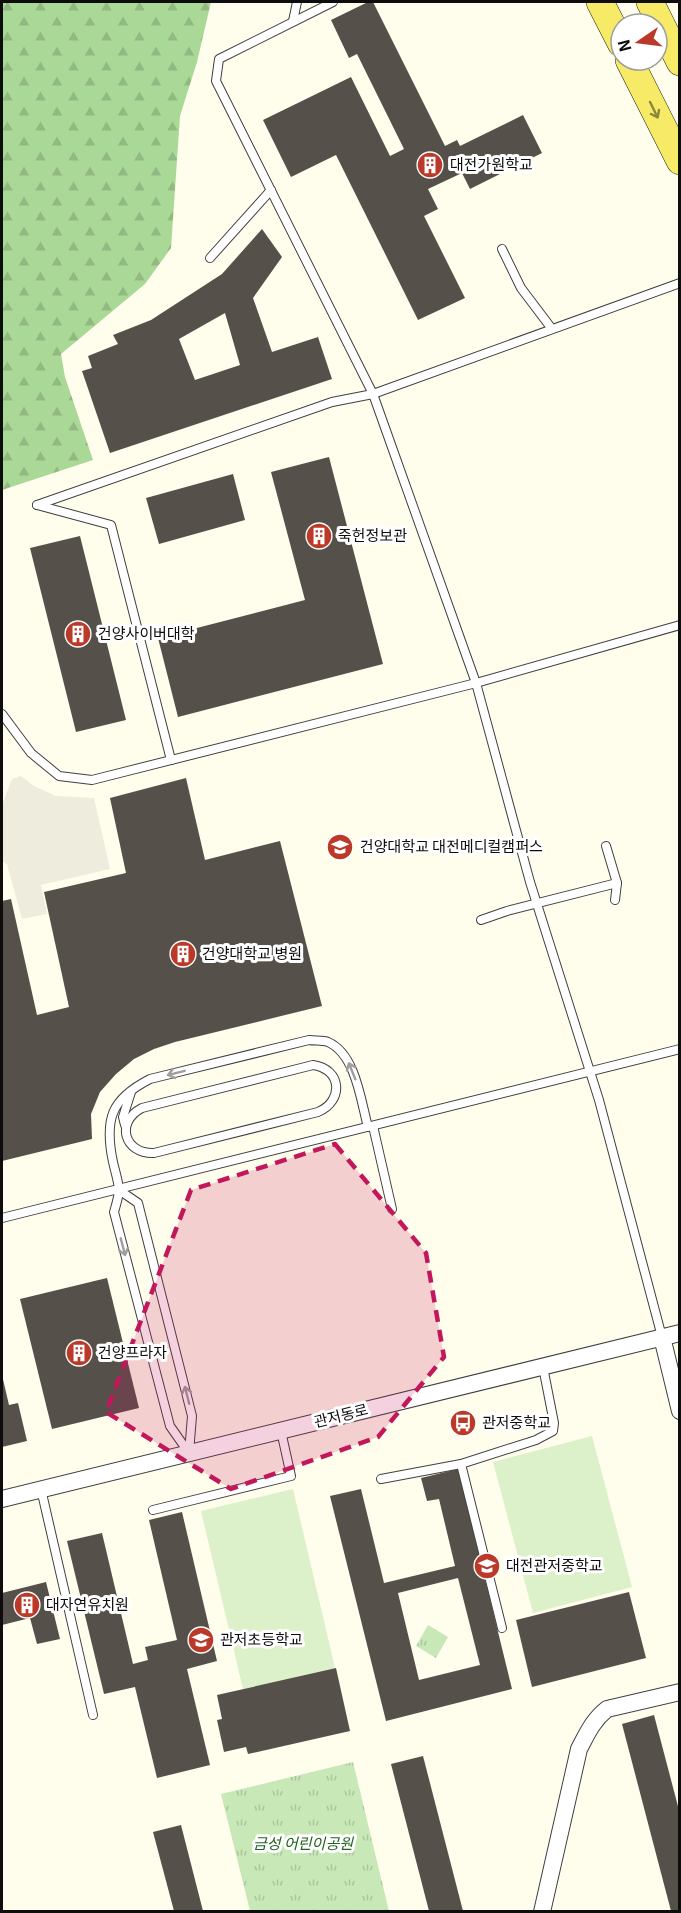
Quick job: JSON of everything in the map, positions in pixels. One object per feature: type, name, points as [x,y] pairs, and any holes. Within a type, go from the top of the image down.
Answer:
[{"type":"main road","points":[[600,2],[609,20]]},
{"type":"main road","points":[[650,2],[680,62]]},
{"type":"main road","points":[[635,72],[680,161]]},
{"type":"street","name":"관저동로","points":[[2,1499],[680,1333]]},
{"type":"street","points":[[662,1337],[680,1412]]},
{"type":"street","points":[[542,1911],[579,1749],[590,1728],[598,1716],[607,1709],[680,1692]]},
{"type":"lane","points":[[293,21],[297,2]]},
{"type":"lane","points":[[333,2],[219,59],[216,81],[373,394],[476,684],[536,903],[599,1100],[662,1337]]},
{"type":"lane","points":[[210,258],[271,190]]},
{"type":"lane","points":[[502,249],[521,288],[552,329]]},
{"type":"lane","points":[[171,760],[111,525],[37,505],[332,402],[373,394],[680,283]]},
{"type":"lane","points":[[2,714],[31,753],[59,776],[92,780],[476,684],[680,625]]},
{"type":"lane","points":[[606,846],[616,883],[615,900]]},
{"type":"lane","points":[[481,920],[536,903],[616,883]]},
{"type":"lane","points":[[189,1453],[170,1426],[114,1212],[119,1190],[109,1144],[109,1131],[110,1118],[118,1103],[132,1088],[150,1079],[309,1040],[328,1042],[346,1057],[350,1065],[370,1127],[392,1209]]},
{"type":"lane","points":[[2,1218],[680,1049]]},
{"type":"lane","points":[[109,1131],[123,1117],[142,1108],[313,1065],[327,1070],[336,1082],[335,1097],[331,1104],[318,1112],[154,1153],[138,1151],[127,1139],[123,1117],[132,1088]]},
{"type":"lane","points":[[126,1131],[130,1117],[135,1111]]},
{"type":"lane","points":[[119,1190],[138,1203],[192,1416],[189,1453]]},
{"type":"lane","points":[[381,1479],[461,1464],[536,1440],[553,1431],[555,1423],[543,1366]]},
{"type":"lane","points":[[153,1510],[291,1476],[281,1431]]},
{"type":"lane","points":[[461,1464],[502,1628]]},
{"type":"lane","points":[[41,1489],[93,1714]]},
{"type":"highlighted area","points":[[335,1144],[426,1253],[444,1357],[378,1437],[231,1489],[106,1412],[191,1190]]},
{"type":"green space","points":[[2,2],[211,2],[197,62],[180,116],[171,248],[145,284],[61,354],[65,377],[93,460],[2,490]]},
{"type":"green space","points":[[592,1436],[632,1587],[533,1613],[493,1462]]},
{"type":"green space","points":[[293,1489],[335,1668],[243,1689],[201,1511]]},
{"type":"green space","points":[[428,1625],[448,1637],[436,1658],[416,1646]]},
{"type":"green space","name":"금성 어린이공원","points":[[353,1762],[389,1911],[250,1911],[221,1794]]},
{"type":"shaded area","points":[[21,776],[34,786],[56,796],[94,798],[110,869],[41,885],[47,914],[22,919],[7,864],[2,861],[2,805],[12,779]]},
{"type":"building","name":"대전가원학교","points":[[368,2],[373,2],[445,146],[457,140],[460,146],[523,115],[542,153],[470,189],[462,173],[428,189],[438,209],[424,216],[465,298],[418,320],[336,155],[291,177],[263,120],[351,77],[390,156],[404,149],[357,54],[349,58],[331,20]]},
{"type":"building","points":[[262,229],[282,257],[253,298],[272,352],[318,337],[332,379],[110,453],[82,371],[92,368],[88,356],[118,344],[113,335],[151,320],[222,274]],"holes":[[[225,313],[240,365],[195,380],[179,339]]]},
{"type":"building","name":"죽헌정보관","points":[[329,457],[383,664],[178,717],[158,638],[305,600],[271,472]]},
{"type":"building","points":[[233,474],[245,520],[159,544],[146,498]]},
{"type":"building","name":"건양사이버대학","points":[[80,536],[126,720],[76,732],[30,548]]},
{"type":"building","name":"건양대학교 병원","points":[[186,778],[205,860],[280,841],[322,1006],[154,1049],[134,1059],[100,1092],[91,1114],[92,1139],[2,1161],[2,901],[11,899],[37,1015],[69,1007],[44,892],[126,873],[110,798]]},
{"type":"building","name":"건양프라자","points":[[107,1278],[139,1408],[52,1429],[20,1299]]},
{"type":"building","points":[[2,1375],[9,1405],[18,1403],[27,1441],[2,1447]]},
{"type":"building","points":[[458,1469],[512,1689],[386,1721],[330,1496],[361,1489],[384,1583],[455,1566],[439,1499],[427,1501],[421,1478]],"holes":[[[458,1578],[480,1665],[419,1680],[398,1593]]]},
{"type":"building","points":[[182,1512],[217,1661],[187,1669],[210,1765],[157,1778],[135,1687],[104,1694],[67,1541],[102,1533],[133,1664],[148,1660],[145,1647],[177,1640],[149,1520]]},
{"type":"building","name":"대자연유치원","points":[[46,1582],[60,1639],[37,1644],[30,1618],[2,1625],[2,1593]]},
{"type":"building","points":[[629,1592],[646,1658],[532,1687],[516,1620]]},
{"type":"building","points":[[336,1668],[350,1731],[248,1754],[246,1747],[224,1752],[217,1720],[222,1719],[217,1695]]},
{"type":"building","points":[[654,1715],[680,1814],[680,1911],[671,1911],[622,1724]]},
{"type":"building","points":[[423,1756],[463,1911],[429,1911],[391,1764]]},
{"type":"building","points":[[181,1825],[203,1911],[174,1911],[153,1832]]},
{"type":"place","name":"대전가원학교","points":[[430,165]]},
{"type":"place","name":"죽헌정보관","points":[[319,536]]},
{"type":"place","name":"건양사이버대학","points":[[78,634]]},
{"type":"place","name":"건양대학교 대전메디컬캠퍼스","points":[[340,847]]},
{"type":"place","name":"건양대학교 병원","points":[[183,954]]},
{"type":"place","name":"건양프라자","points":[[79,1353]]},
{"type":"place","name":"관저중학교","points":[[463,1423]]},
{"type":"place","name":"대전관저중학교","points":[[487,1566]]},
{"type":"place","name":"대자연유치원","points":[[27,1605]]},
{"type":"place","name":"관저초등학교","points":[[201,1640]]}]
